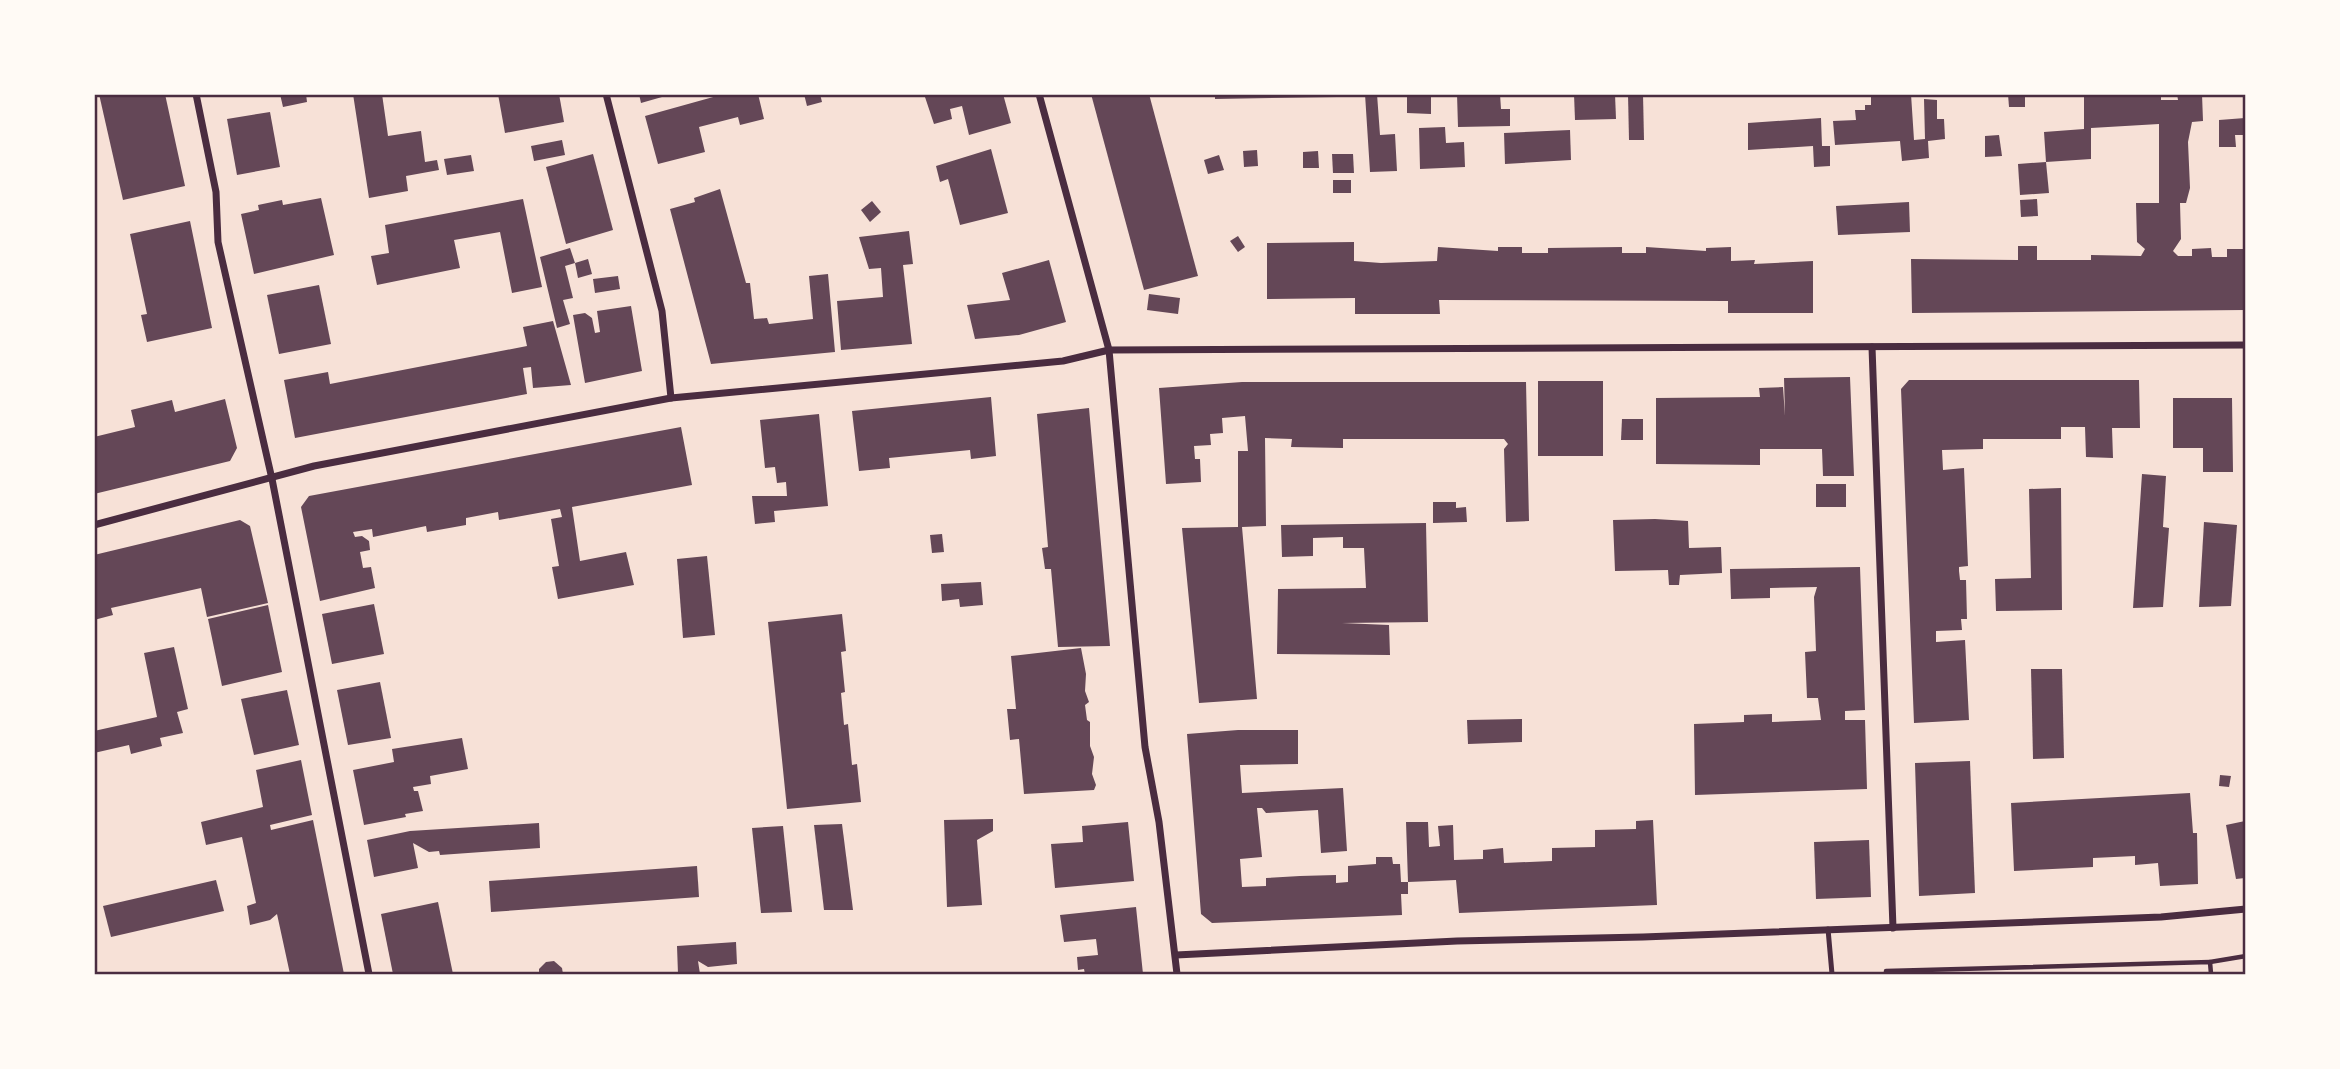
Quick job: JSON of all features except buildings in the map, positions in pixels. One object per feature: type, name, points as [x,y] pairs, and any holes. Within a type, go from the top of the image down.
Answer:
[{"type":"street","points":[[196,94],[216,192],[218,242],[272,479],[369,975]]},
{"type":"street","points":[[606,94],[662,311],[671,398]]},
{"type":"street","points":[[1039,94],[1109,350],[1145,747],[1159,822],[1177,975]]},
{"type":"street","points":[[94,525],[314,466],[671,398],[1063,361],[1109,350],[2245,345]]},
{"type":"street","points":[[1872,347],[1893,928]]},
{"type":"street","points":[[1176,955],[1828,928],[1893,928],[2161,916],[2245,909]]},
{"type":"lane","points":[[1828,928],[1832,975]]},
{"type":"path","points":[[1886,975],[1886,971],[2210,962],[2245,956]]},
{"type":"path","points":[[2210,962],[2211,975]]}]
